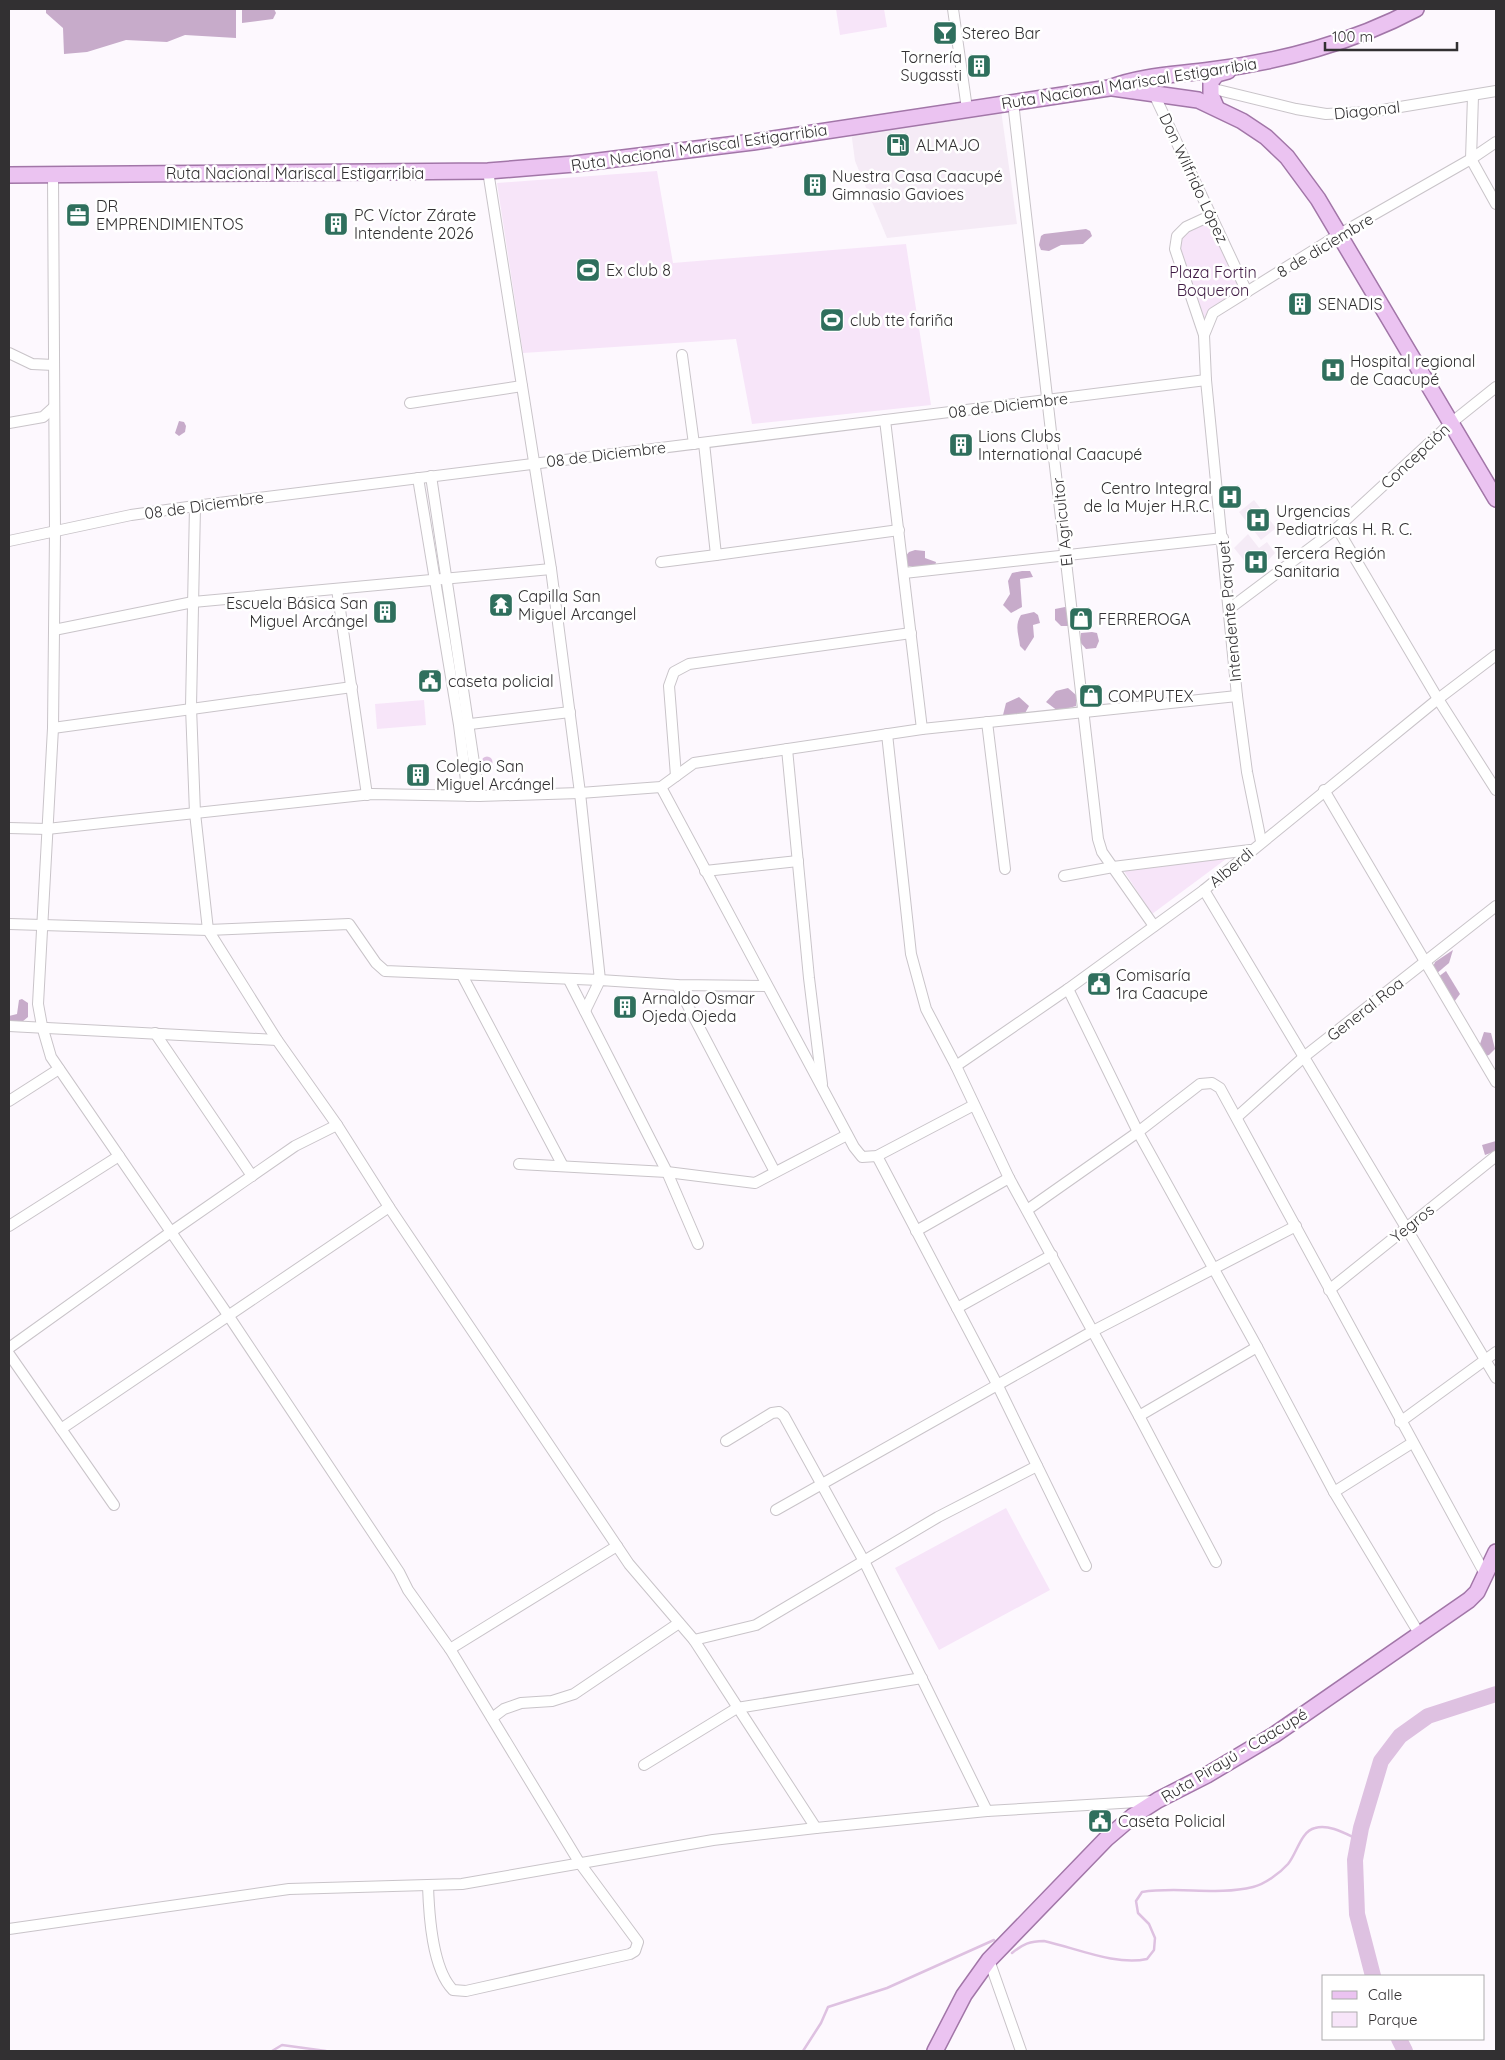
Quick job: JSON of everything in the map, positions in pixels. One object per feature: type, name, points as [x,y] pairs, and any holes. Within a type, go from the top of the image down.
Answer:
[{"type":"main road","name":"Ruta Nacional Mariscal Estigarribia","points":[[9,175],[488,171],[574,164],[717,147],[1109,88],[1130,80],[1149,76],[1212,70],[1320,47],[1378,26],[1416,9]]},
{"type":"main road","points":[[1216,107],[1210,88],[1211,81],[1217,74],[1243,68],[1255,62]]},
{"type":"main road","points":[[1109,88],[1153,92],[1198,100],[1216,107],[1266,137],[1287,157],[1318,199],[1496,499]]},
{"type":"main road","name":"Ruta Pirayú - Caacupé","points":[[935,2051],[964,1995],[989,1960],[1106,1839],[1133,1816],[1158,1800],[1207,1775],[1274,1735],[1469,1600],[1477,1592],[1496,1552]]},
{"type":"street","points":[[952,9],[966,109]]},
{"type":"street","name":"Diagonal","points":[[1210,88],[1296,109],[1326,114],[1370,112],[1496,91]]},
{"type":"street","name":"Don Wilfrido López","points":[[1153,92],[1247,292]]},
{"type":"street","points":[[1472,96],[1471,159],[1496,204]]},
{"type":"street","name":"El Agricultor","points":[[1013,102],[1098,838],[1102,852],[1154,926]]},
{"type":"street","name":"8 de diciembre","points":[[1206,380],[1204,335],[1213,313],[1338,235],[1471,159],[1496,142]]},
{"type":"street","points":[[488,171],[551,569],[580,793],[600,980],[585,1011]]},
{"type":"street","points":[[53,174],[55,532],[53,728],[38,1004],[51,1057],[228,1315],[399,1572],[408,1590],[450,1649],[579,1862],[638,1942],[635,1951],[630,1954],[466,1991],[453,1990],[441,1973],[430,1921],[428,1886]]},
{"type":"street","points":[[1204,335],[1175,249],[1177,236],[1186,227],[1212,215]]},
{"type":"street","points":[[9,353],[32,364],[54,366]]},
{"type":"street","points":[[682,355],[699,443],[716,555]]},
{"type":"street","name":"08 de Diciembre","points":[[9,541],[131,515],[195,506],[1206,380]]},
{"type":"street","name":"Intendente Parquet","points":[[1206,380],[1237,696],[1247,772],[1261,841]]},
{"type":"street","points":[[410,403],[522,386]]},
{"type":"street","name":"Concepción","points":[[1229,609],[1337,528],[1451,423],[1496,387]]},
{"type":"street","points":[[9,423],[43,417],[54,407]]},
{"type":"street","points":[[885,420],[922,729]]},
{"type":"street","points":[[431,476],[440,580]]},
{"type":"street","points":[[418,478],[440,580],[473,796]]},
{"type":"street","points":[[195,506],[191,707],[196,813],[208,930],[277,1040],[337,1125],[389,1207],[629,1564],[694,1640],[816,1828]]},
{"type":"street","points":[[1337,528],[1438,699],[1496,790]]},
{"type":"street","points":[[661,562],[898,530]]},
{"type":"street","points":[[904,573],[1066,557],[1223,538]]},
{"type":"street","points":[[54,630],[193,602],[551,569]]},
{"type":"street","points":[[337,589],[367,795]]},
{"type":"street","points":[[676,776],[669,686],[674,672],[689,664],[911,633]]},
{"type":"street","name":"Alberdi","points":[[956,1066],[1068,989],[1204,890],[1324,790],[1496,655]]},
{"type":"street","points":[[53,728],[191,707],[352,687]]},
{"type":"street","points":[[9,828],[47,829],[367,795],[473,796],[580,793],[661,787],[694,763],[922,729],[1237,696]]},
{"type":"street","points":[[463,725],[570,712]]},
{"type":"street","points":[[986,722],[1006,869]]},
{"type":"street","points":[[887,734],[911,954],[926,1009],[956,1066],[1009,1178],[1216,1562]]},
{"type":"street","points":[[787,749],[823,1090]]},
{"type":"street","points":[[661,787],[847,1135],[862,1157],[877,1156],[974,1105]]},
{"type":"street","points":[[1324,790],[1496,1082]]},
{"type":"street","points":[[1064,876],[1113,867],[1250,850]]},
{"type":"street","points":[[705,870],[798,861]]},
{"type":"street","points":[[1204,890],[1496,1378]]},
{"type":"street","name":"General Roa","points":[[1237,1117],[1305,1056],[1496,906]]},
{"type":"street","points":[[9,924],[208,930],[349,924],[376,963],[385,971],[677,985],[767,986]]},
{"type":"street","points":[[462,975],[563,1166]]},
{"type":"street","points":[[569,980],[667,1172],[698,1244]]},
{"type":"street","points":[[677,985],[775,1172]]},
{"type":"street","points":[[1068,989],[1138,1132],[1257,1347],[1334,1492],[1420,1635]]},
{"type":"street","points":[[9,1026],[42,1026],[277,1040]]},
{"type":"street","points":[[155,1033],[252,1176]]},
{"type":"street","points":[[9,1101],[59,1069]]},
{"type":"street","points":[[1027,1210],[1138,1132],[1200,1084],[1212,1083],[1220,1088],[1484,1574]]},
{"type":"street","points":[[9,1348],[171,1232],[296,1146],[337,1125]]},
{"type":"street","points":[[519,1164],[667,1172],[754,1183],[847,1135]]},
{"type":"street","points":[[9,1226],[119,1156]]},
{"type":"street","points":[[877,1156],[997,1384],[1086,1566]]},
{"type":"street","name":"Yegros","points":[[1329,1290],[1496,1156]]},
{"type":"street","points":[[916,1231],[1009,1178]]},
{"type":"street","points":[[61,1429],[389,1207]]},
{"type":"street","points":[[776,1510],[1093,1331],[1215,1270],[1296,1226]]},
{"type":"street","points":[[957,1308],[1052,1255]]},
{"type":"street","points":[[1139,1416],[1257,1347]]},
{"type":"street","points":[[1400,1422],[1496,1352]]},
{"type":"street","points":[[9,1354],[114,1505]]},
{"type":"street","points":[[726,1441],[772,1413],[779,1412],[784,1416],[864,1563],[987,1811]]},
{"type":"street","points":[[1334,1492],[1412,1443]]},
{"type":"street","points":[[694,1640],[756,1625],[864,1563],[938,1517],[1037,1466]]},
{"type":"street","points":[[450,1649],[617,1546]]},
{"type":"street","points":[[492,1718],[504,1709],[521,1703],[552,1701],[574,1694],[679,1623]]},
{"type":"street","points":[[644,1765],[737,1708],[922,1678]]},
{"type":"street","points":[[9,1929],[289,1889],[462,1884],[713,1840],[816,1828],[987,1811],[1158,1800]]},
{"type":"street","points":[[989,1960],[1021,2051]]},
{"type":"shaded area","points":[[46,9],[236,9],[236,38],[185,35],[167,42],[126,40],[87,52],[64,54],[63,28],[46,13]]},
{"type":"shaded area","points":[[242,9],[274,9],[276,13],[273,19],[242,23]]},
{"type":"shaded area","points":[[1001,110],[1017,224],[887,238],[855,161],[851,131]]},
{"type":"shaded area","points":[[1086,229],[1090,231],[1092,236],[1083,244],[1061,245],[1049,251],[1041,250],[1039,245],[1041,236],[1044,234]]},
{"type":"shaded area","points":[[179,421],[184,422],[186,426],[185,432],[179,436],[175,433]]},
{"type":"shaded area","name":"Centro Integral de la Mujer H.R.C.","points":[[1241,486],[1238,506],[1220,508],[1222,489]]},
{"type":"shaded area","name":"Urgencias Pediatricas H. R. C.","points":[[1254,500],[1276,528],[1261,540],[1239,512]]},
{"type":"shaded area","name":"Tercera Región Sanitaria","points":[[1248,534],[1259,548],[1267,542],[1275,553],[1255,574],[1234,548]]},
{"type":"shaded area","points":[[915,550],[925,551],[925,558],[936,562],[935,566],[906,566],[905,557],[909,552]]},
{"type":"shaded area","points":[[1030,571],[1033,577],[1020,579],[1022,607],[1011,613],[1003,605],[1010,594],[1008,581],[1012,573]]},
{"type":"shaded area","points":[[1065,607],[1070,609],[1071,626],[1061,626],[1055,620],[1055,609]]},
{"type":"shaded area","points":[[1034,612],[1038,615],[1040,623],[1033,625],[1034,637],[1025,651],[1020,646],[1018,623],[1021,615]]},
{"type":"shaded area","points":[[1081,633],[1097,633],[1099,641],[1096,648],[1086,649],[1080,642]]},
{"type":"shaded area","points":[[1068,688],[1076,695],[1076,706],[1058,711],[1046,702],[1056,691]]},
{"type":"shaded area","points":[[1019,697],[1029,706],[1024,715],[1014,717],[1003,715],[1006,703]]},
{"type":"shaded area","points":[[485,757],[489,757],[492,762],[491,766],[485,767],[482,764],[482,760]]},
{"type":"shaded area","points":[[1453,950],[1449,963],[1436,974],[1433,967],[1435,962]]},
{"type":"shaded area","points":[[1446,971],[1460,994],[1454,1002],[1438,977]]},
{"type":"shaded area","points":[[22,999],[28,1003],[28,1017],[17,1026],[9,1028],[9,1016],[17,1014],[19,1000]]},
{"type":"shaded area","points":[[1484,1032],[1491,1033],[1495,1049],[1486,1056],[1480,1044]]},
{"type":"shaded area","points":[[1496,1141],[1496,1151],[1485,1155],[1482,1145]]},
{"type":"green space","points":[[836,9],[884,9],[887,27],[840,35]]},
{"type":"green space","points":[[657,171],[673,263],[906,244],[931,405],[752,424],[736,339],[523,353],[497,183]]},
{"type":"green space","name":"Plaza Fortin Boqueron","points":[[1212,215],[1247,292],[1213,313],[1204,335],[1175,249],[1177,236]]},
{"type":"green space","points":[[424,700],[426,725],[377,729],[375,704]]},
{"type":"green space","points":[[1230,856],[1152,914],[1124,871]]},
{"type":"green space","points":[[1006,1508],[1050,1590],[939,1650],[895,1568]]},
{"type":"waterway","points":[[1373,1975],[1357,1914],[1355,1860],[1361,1828],[1381,1761],[1400,1736],[1428,1716],[1496,1694]]},
{"type":"waterway","points":[[1012,1953],[1027,1944],[1044,1941],[1109,1958],[1135,1961],[1147,1959],[1154,1950],[1155,1938],[1149,1924],[1138,1913],[1136,1901],[1142,1892],[1156,1890],[1225,1891],[1258,1886],[1272,1878],[1288,1864],[1306,1833],[1315,1828],[1332,1828],[1359,1840]]},
{"type":"waterway","points":[[803,2051],[821,2023],[828,2007],[887,1988],[994,1940]]},
{"type":"waterway","points":[[1400,2040],[1405,2051]]},
{"type":"waterway","points":[[272,2051],[282,2045],[326,2051]]},
{"type":"place","name":"Stereo Bar","points":[[945,33]]},
{"type":"place","name":"Tornería Sugassti","points":[[979,66]]},
{"type":"place","name":"ALMAJO","points":[[898,145]]},
{"type":"place","name":"Nuestra Casa Caacupé Gimnasio Gavioes","points":[[815,185]]},
{"type":"place","name":"DR EMPRENDIMIENTOS","points":[[78,215]]},
{"type":"place","name":"PC Víctor Zárate Intendente 2026","points":[[336,224]]},
{"type":"place","name":"Ex club 8","points":[[588,270]]},
{"type":"place","name":"SENADIS","points":[[1300,304]]},
{"type":"place","name":"club tte fariña","points":[[832,320]]},
{"type":"place","name":"Hospital regional de Caacupé","points":[[1333,370]]},
{"type":"place","name":"Lions Clubs International Caacupé","points":[[961,445]]},
{"type":"place","name":"Centro Integral de la Mujer H.R.C.","points":[[1230,497]]},
{"type":"place","name":"Urgencias Pediatricas H. R. C.","points":[[1258,520]]},
{"type":"place","name":"Tercera Región Sanitaria","points":[[1256,562]]},
{"type":"place","name":"Capilla San Miguel Arcangel","points":[[501,605]]},
{"type":"place","name":"Escuela Básica San Miguel Arcángel","points":[[385,612]]},
{"type":"place","name":"FERREROGA","points":[[1081,619]]},
{"type":"place","name":"caseta policial","points":[[430,681]]},
{"type":"place","name":"COMPUTEX","points":[[1091,696]]},
{"type":"place","name":"Colegio San Miguel Arcángel","points":[[418,775]]},
{"type":"place","name":"Comisaría 1ra Caacupe","points":[[1099,984]]},
{"type":"place","name":"Arnaldo Osmar Ojeda Ojeda","points":[[625,1007]]},
{"type":"place","name":"Caseta Policial","points":[[1100,1821]]}]
